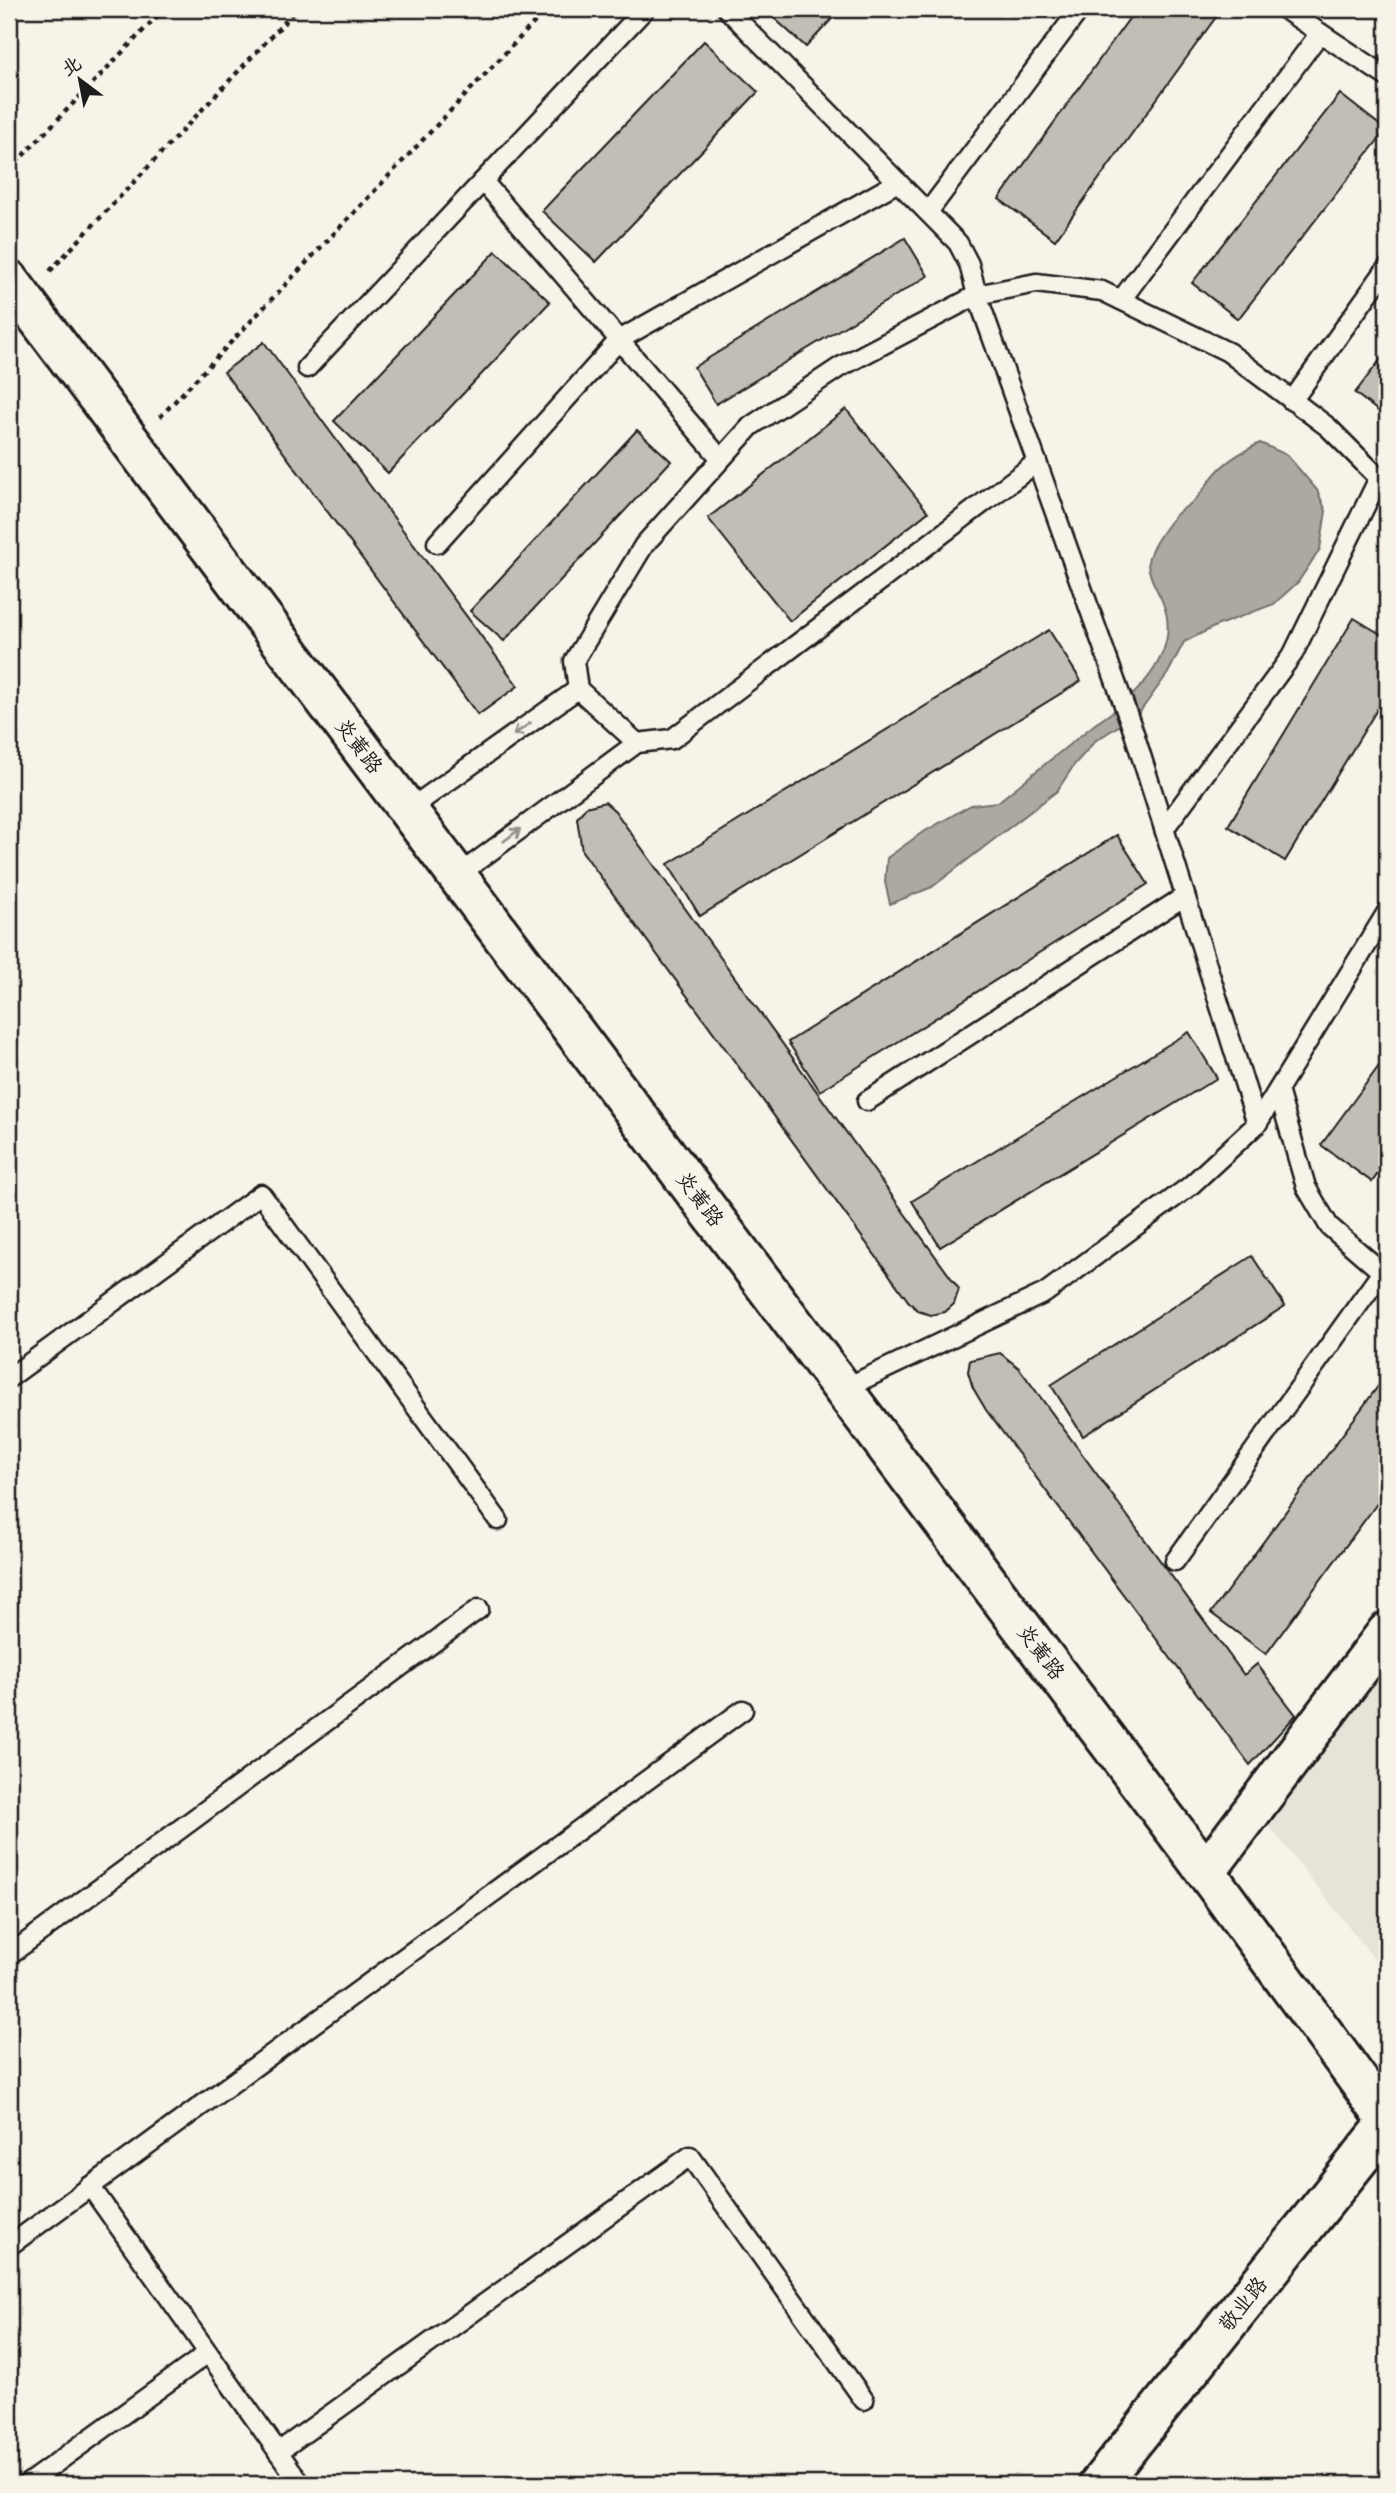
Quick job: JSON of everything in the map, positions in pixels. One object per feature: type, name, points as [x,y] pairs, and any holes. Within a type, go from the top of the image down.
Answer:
[{"type":"street","name":"炎黄路","points":[[16,290],[1206,1871],[1387,2122]]},
{"type":"street","points":[[1206,1871],[1387,1632]]},
{"type":"street","name":"敬业路","points":[[1099,2484],[1387,2122]]},
{"type":"lane","points":[[307,368],[645,9]]},
{"type":"lane","points":[[727,9],[958,243],[969,264],[977,295],[1134,733],[1257,1124]]},
{"type":"lane","points":[[928,212],[1080,9]]},
{"type":"lane","points":[[1284,9],[1387,77]]},
{"type":"lane","points":[[1121,300],[1320,33]]},
{"type":"lane","points":[[483,181],[721,459]]},
{"type":"lane","points":[[437,542],[619,340],[898,182]]},
{"type":"lane","points":[[1292,401],[1387,268]]},
{"type":"lane","points":[[637,743],[578,689],[574,661],[643,545],[751,426],[840,368],[977,295],[1036,283],[1102,291],[1228,352],[1328,427],[1383,482],[1293,654],[1164,830]]},
{"type":"lane","points":[[457,876],[637,743],[672,739],[1037,462]]},
{"type":"lane","points":[[408,810],[578,689]]},
{"type":"lane","points":[[867,1101],[1185,896]]},
{"type":"lane","points":[[843,1389],[1045,1293],[1190,1186],[1257,1124],[1387,912]]},
{"type":"lane","points":[[1175,1561],[1385,1269],[1329,1226],[1306,1187],[1278,1090]]},
{"type":"lane","points":[[9,1378],[261,1194],[498,1520]]},
{"type":"lane","points":[[9,1955],[479,1609]]},
{"type":"lane","points":[[9,2245],[743,1710]]},
{"type":"lane","points":[[278,2452],[690,2156],[864,2400]]},
{"type":"lane","points":[[90,2186],[301,2484]]},
{"type":"lane","points":[[27,2484],[208,2353]]},
{"type":"path","points":[[9,170],[164,9]]},
{"type":"path","points":[[16,290],[297,9]]},
{"type":"path","points":[[133,446],[547,9]]},
{"type":"shaded area","points":[[1260,443],[1287,455],[1317,490],[1326,511],[1320,549],[1298,582],[1274,604],[1216,626],[1184,642],[1168,673],[1139,713],[1095,741],[1074,765],[1057,791],[932,887],[890,904],[885,882],[887,858],[920,834],[971,805],[998,802],[1139,688],[1161,657],[1166,640],[1167,622],[1163,603],[1148,568],[1149,556],[1170,522],[1196,499],[1220,468]]},
{"type":"shaded area","points":[[1387,1651],[1387,1975],[1262,1817]]},
{"type":"building","points":[[764,9],[841,9],[806,47]]},
{"type":"building","points":[[1136,9],[1205,9],[1216,17],[1055,240],[999,199]]},
{"type":"building","points":[[704,41],[758,92],[596,262],[542,211]]},
{"type":"building","points":[[1340,94],[1386,130],[1238,319],[1192,283]]},
{"type":"building","points":[[905,238],[928,276],[716,404],[694,367]]},
{"type":"building","points":[[496,251],[550,302],[388,473],[334,421]]},
{"type":"building","points":[[264,342],[518,686],[478,715],[224,372]]},
{"type":"building","points":[[1387,351],[1387,418],[1355,393]]},
{"type":"building","points":[[846,409],[928,512],[790,621],[708,518]]},
{"type":"building","points":[[637,430],[671,461],[504,641],[470,611]]},
{"type":"building","points":[[1354,618],[1387,638],[1387,693],[1285,861],[1228,826]]},
{"type":"building","points":[[1049,630],[1081,681],[700,916],[668,864]]},
{"type":"building","points":[[605,802],[615,811],[959,1289],[954,1304],[945,1312],[931,1315],[918,1311],[909,1302],[582,851],[577,818],[586,807]]},
{"type":"building","points":[[1117,835],[1148,884],[820,1091],[788,1042]]},
{"type":"building","points":[[1189,1032],[1217,1078],[940,1247],[912,1201]]},
{"type":"building","points":[[1387,1055],[1387,1161],[1372,1182],[1321,1145]]},
{"type":"building","points":[[1252,1256],[1285,1306],[1083,1436],[1051,1385]]},
{"type":"building","points":[[1000,1353],[1019,1368],[1244,1675],[1257,1664],[1296,1715],[1250,1765],[986,1410],[973,1388],[968,1372],[970,1360]]},
{"type":"building","points":[[1387,1374],[1387,1490],[1266,1654],[1211,1613]]}]
